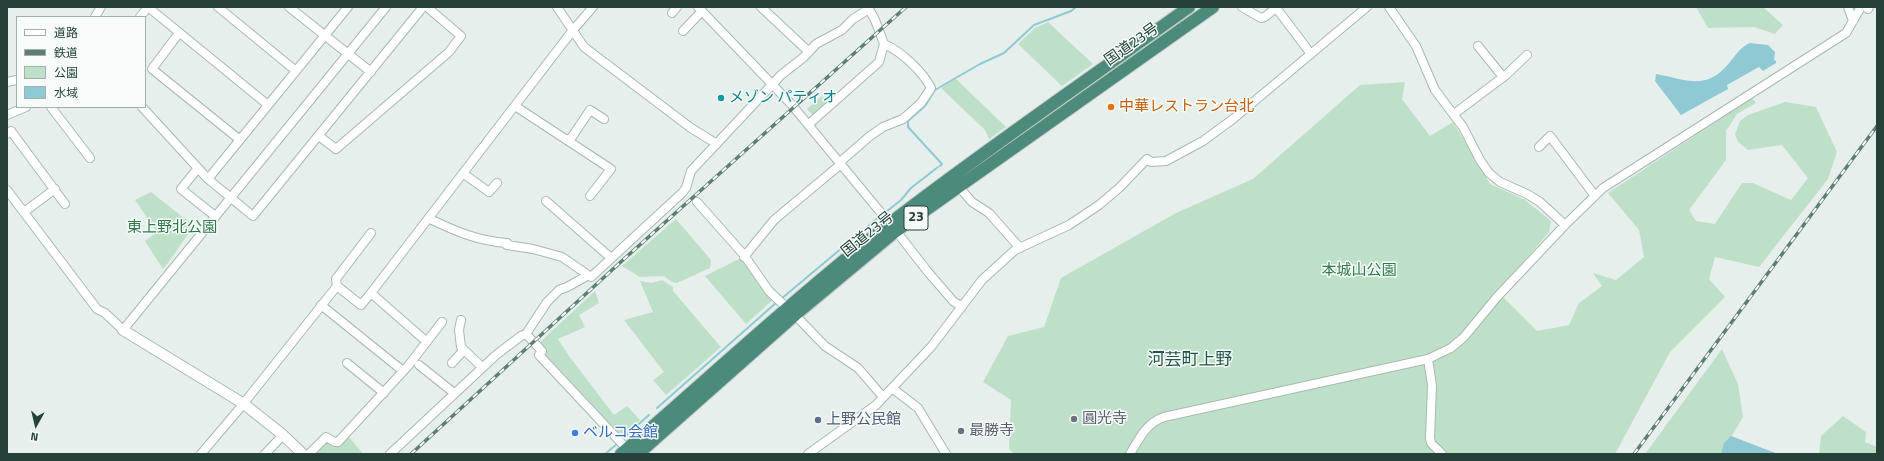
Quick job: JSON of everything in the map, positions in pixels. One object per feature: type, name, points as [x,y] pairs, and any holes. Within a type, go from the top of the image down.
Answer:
[{"type":"highway","name":"国道23号","points":[[624,452],[791,311],[992,148],[1189,7]]},
{"type":"highway","name":"国道23号","points":[[893,228],[959,187],[1213,7]]},
{"type":"highway","name":"国道23号","points":[[638,454],[791,311]]},
{"type":"street","points":[[96,16],[101,7]]},
{"type":"street","points":[[141,16],[148,7],[268,105]]},
{"type":"street","points":[[218,7],[296,71]]},
{"type":"street","points":[[290,7],[370,72]]},
{"type":"street","points":[[208,179],[348,7]]},
{"type":"street","points":[[123,330],[386,7]]},
{"type":"street","points":[[143,108],[208,179],[253,216],[423,7]]},
{"type":"street","points":[[319,136],[336,149],[449,52],[461,36],[426,7]]},
{"type":"street","points":[[557,7],[584,47],[691,128],[718,144]]},
{"type":"street","points":[[371,233],[336,279],[337,286],[361,305],[430,219],[573,30],[593,7]]},
{"type":"street","points":[[761,7],[808,52]]},
{"type":"street","points":[[1242,7],[1261,18],[1266,16],[1274,9],[1277,9],[1311,54]]},
{"type":"street","points":[[808,454],[867,412],[883,398],[931,347],[982,280],[1015,250],[1069,225],[1099,206],[1120,188],[1147,159],[1151,162],[1163,162],[1203,140],[1234,119],[1367,7]]},
{"type":"street","points":[[1389,7],[1416,46],[1437,93],[1464,129],[1480,160],[1492,176],[1540,202],[1565,225]]},
{"type":"street","points":[[1848,7],[1852,21]]},
{"type":"street","points":[[430,219],[462,234],[483,240],[507,243],[507,245],[533,249],[562,257],[591,278],[682,193],[686,188],[691,171],[718,144],[772,84],[816,44],[842,30],[853,19],[868,8],[875,20],[884,44],[924,76],[931,88],[921,103],[903,120],[883,127],[870,136],[774,220],[744,257]]},
{"type":"street","points":[[1130,454],[1146,428],[1158,419],[1164,417],[1428,359],[1452,348],[1464,337],[1497,297],[1565,225],[1595,196],[1622,176],[1846,33],[1852,21],[1866,8]]},
{"type":"street","points":[[683,31],[700,9],[809,124],[937,283],[953,301],[962,308]]},
{"type":"street","points":[[179,33],[152,69],[240,140]]},
{"type":"street","points":[[809,124],[879,62],[884,44]]},
{"type":"street","points":[[1478,46],[1503,77]]},
{"type":"street","points":[[1454,114],[1503,77],[1527,55]]},
{"type":"street","points":[[515,106],[611,170],[590,196]]},
{"type":"street","points":[[7,115],[24,108]]},
{"type":"street","points":[[52,108],[90,158]]},
{"type":"street","points":[[568,140],[572,137],[590,110],[604,119]]},
{"type":"street","points":[[7,134],[11,131],[65,204]]},
{"type":"street","points":[[1539,147],[1550,136],[1595,196]]},
{"type":"street","points":[[198,168],[181,189],[216,216]]},
{"type":"street","points":[[464,174],[489,192],[497,183]]},
{"type":"street","points":[[959,187],[972,202],[989,213],[1020,248]]},
{"type":"street","points":[[24,212],[55,189]]},
{"type":"street","points":[[7,190],[97,309],[105,313],[123,330],[244,404],[283,435],[303,454]]},
{"type":"street","points":[[546,200],[612,258]]},
{"type":"street","points":[[697,202],[742,253],[769,291],[791,311],[824,346],[858,368],[883,398]]},
{"type":"street","points":[[390,454],[482,367],[506,346],[526,334],[547,302],[559,290],[587,276]]},
{"type":"street","points":[[201,454],[244,404],[337,286]]},
{"type":"street","points":[[371,293],[427,342]]},
{"type":"street","points":[[321,305],[403,371]]},
{"type":"street","points":[[461,320],[459,335],[461,348],[482,367]]},
{"type":"street","points":[[310,454],[326,437],[338,442],[384,393],[442,322]]},
{"type":"street","points":[[526,334],[542,352],[539,355],[624,452]]},
{"type":"street","points":[[452,363],[464,350]]},
{"type":"street","points":[[1428,359],[1432,385],[1430,438],[1432,443],[1442,454]]},
{"type":"street","points":[[347,363],[384,393]]},
{"type":"street","points":[[419,365],[454,393]]},
{"type":"street","points":[[892,388],[918,408],[946,454]]},
{"type":"street","points":[[265,454],[283,435]]},
{"type":"green space","points":[[1696,7],[1763,7],[1783,25],[1775,34],[1754,27],[1708,28]]},
{"type":"green space","points":[[1048,22],[1093,64],[1062,86],[1018,44],[1035,28]]},
{"type":"green space","points":[[956,79],[1006,127],[989,139],[985,130],[941,88]]},
{"type":"green space","name":"本城山公園","points":[[1405,82],[1402,99],[1430,136],[1453,122],[1490,184],[1525,200],[1551,221],[1549,232],[1498,292],[1537,331],[1569,325],[1579,303],[1602,286],[1593,273],[1616,280],[1644,257],[1639,230],[1608,193],[1752,98],[1756,103],[1737,114],[1726,131],[1726,160],[1689,210],[1696,221],[1715,224],[1742,183],[1753,183],[1791,200],[1808,178],[1782,145],[1748,150],[1738,142],[1735,134],[1740,121],[1748,115],[1785,102],[1816,107],[1837,152],[1828,179],[1759,267],[1715,257],[1709,279],[1725,297],[1670,352],[1615,454],[1015,454],[1009,449],[1011,400],[983,382],[1008,336],[1044,327],[1061,278],[1176,213],[1253,179],[1360,85]]},
{"type":"green space","points":[[822,96],[830,104],[815,118],[807,109]]},
{"type":"green space","name":"東上野北公園","points":[[151,192],[194,226],[163,269],[145,241],[157,232],[135,200]]},
{"type":"green space","points":[[676,219],[711,260],[710,268],[677,283],[672,282],[664,276],[640,277],[622,266]]},
{"type":"green space","points":[[743,257],[775,298],[746,324],[705,276]]},
{"type":"green space","points":[[662,280],[673,287],[673,291],[721,347],[666,395],[653,380],[664,372],[624,320],[653,312],[640,281],[652,283]]},
{"type":"green space","points":[[595,291],[599,303],[579,315],[585,327],[558,339],[569,356],[614,415],[627,406],[640,420],[622,435],[543,352],[540,342]]},
{"type":"green space","points":[[1722,349],[1738,384],[1743,417],[1721,454],[1645,454]]},
{"type":"green space","points":[[1843,416],[1866,432],[1865,442],[1877,447],[1877,454],[1819,454],[1821,436]]},
{"type":"green space","points":[[346,437],[349,437],[363,454],[313,454],[325,440],[338,446]]},
{"type":"water","points":[[1750,43],[1768,45],[1775,52],[1774,60],[1776,63],[1763,71],[1759,67],[1727,85],[1728,89],[1681,115],[1655,81],[1656,74],[1696,81],[1713,77],[1722,71],[1741,49]]},
{"type":"water","points":[[1731,436],[1778,454],[1721,454],[1724,443]]},
{"type":"waterway","points":[[940,166],[942,164],[908,127],[908,121],[925,106],[935,90],[980,64],[1004,53],[1034,25],[1071,11],[1076,7]]},
{"type":"waterway","points":[[886,212],[901,200],[911,188],[938,167]]},
{"type":"waterway","points":[[781,299],[879,217]]},
{"type":"waterway","points":[[657,408],[777,302]]},
{"type":"waterway","points":[[624,437],[649,415]]},
{"type":"waterway","points":[[605,454],[617,444]]},
{"type":"railway","points":[[411,454],[624,259],[906,7]]},
{"type":"railway","points":[[1634,454],[1877,126]]},
{"type":"place","name":"メゾン パティオ","points":[[721,98]]},
{"type":"place","name":"中華レストラン台北","points":[[1111,107]]},
{"type":"place","name":"圓光寺","points":[[1074,419]]},
{"type":"place","name":"上野公民館","points":[[818,420]]},
{"type":"place","name":"最勝寺","points":[[961,431]]},
{"type":"place","name":"ベルコ会館","points":[[575,433]]},
{"type":"district","name":"河芸町上野","points":[[1190,361]]}]
